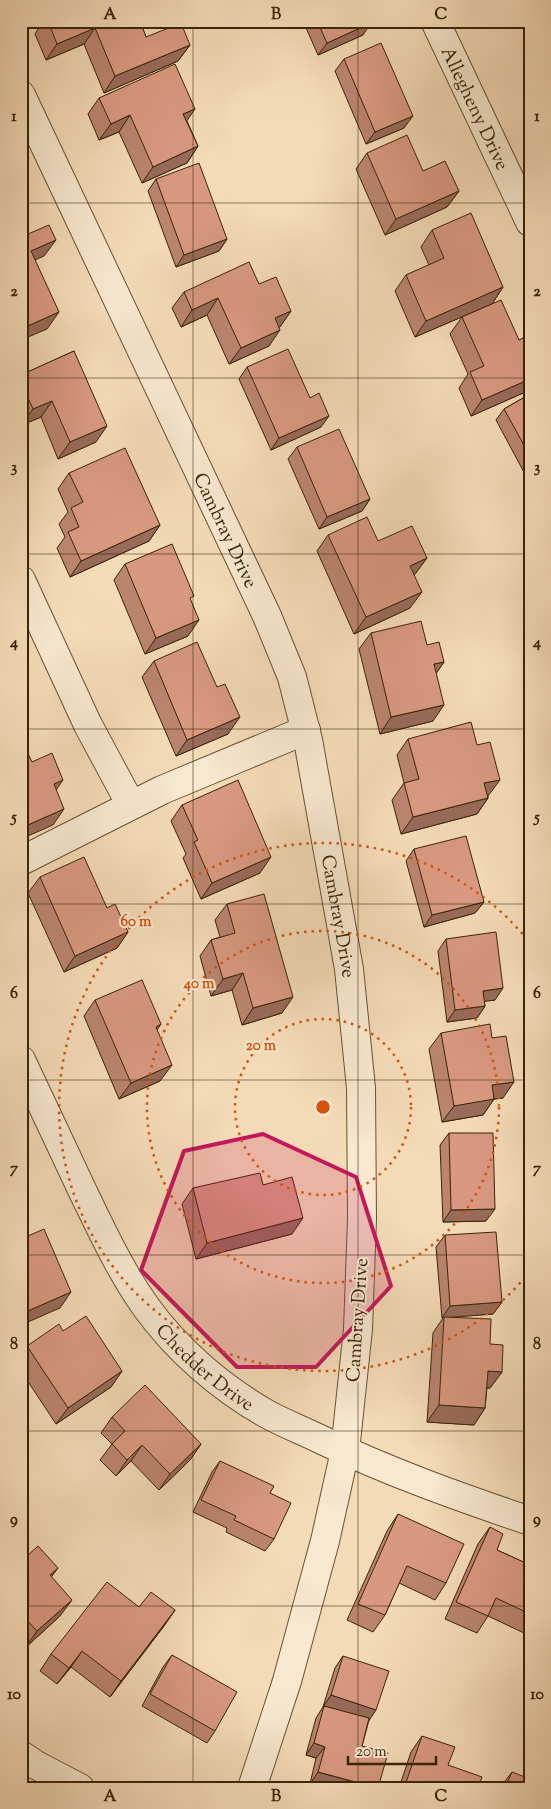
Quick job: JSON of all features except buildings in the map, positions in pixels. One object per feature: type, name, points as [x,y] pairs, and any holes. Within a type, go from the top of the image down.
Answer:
[{"type":"street","name":"Allegheny Drive","points":[[435,21],[530,222]]},
{"type":"street","name":"Cambray Drive","points":[[21,95],[267,616],[292,677],[306,730],[349,969],[361,1088],[362,1219],[358,1330],[345,1451],[325,1541],[287,1680],[252,1788]]},
{"type":"street","points":[[21,580],[88,725],[131,805]]},
{"type":"street","points":[[21,861],[162,790],[306,730]]},
{"type":"street","name":"Chedder Drive","points":[[21,1060],[124,1273],[146,1307],[172,1338],[201,1367],[233,1392],[267,1414],[345,1451],[417,1482],[530,1521]]},
{"type":"street","points":[[21,1755],[80,1788]]},
{"type":"highlighted area","points":[[263,1134],[356,1177],[391,1286],[316,1367],[237,1367],[141,1270],[184,1151]]}]
